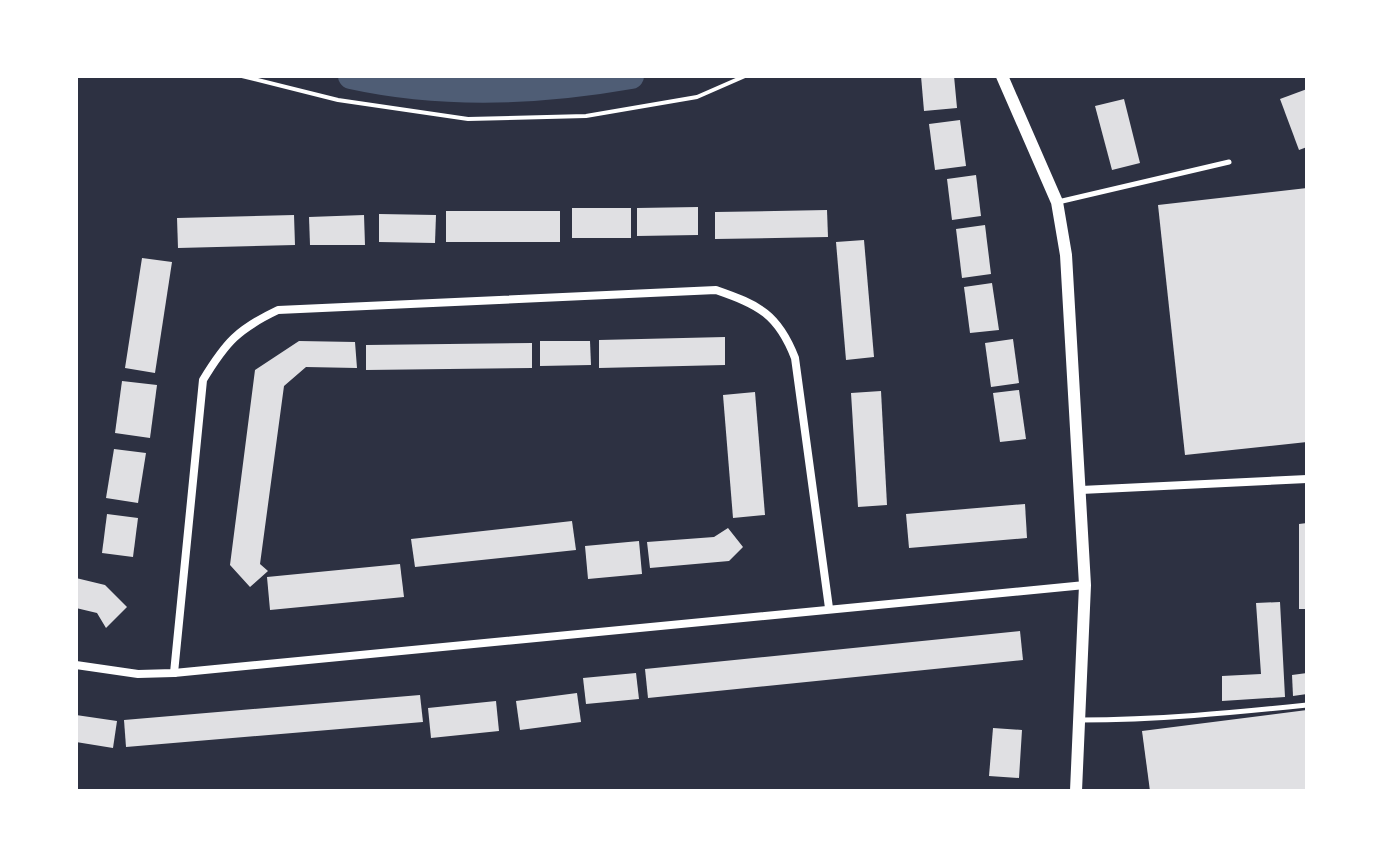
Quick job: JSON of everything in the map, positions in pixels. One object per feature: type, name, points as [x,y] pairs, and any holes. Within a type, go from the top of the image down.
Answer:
[{"type":"street","points":[[1002,76],[1057,202],[1066,255],[1085,585],[1076,791]]},
{"type":"street","points":[[174,673],[203,380],[222,348],[249,324],[278,310],[716,290],[747,301],[769,316],[785,334],[795,358],[829,608]]},
{"type":"street","points":[[1081,490],[1307,479]]},
{"type":"street","points":[[76,665],[138,674],[174,673],[1085,585]]},
{"type":"lane","points":[[1057,202],[1229,162]]},
{"type":"lane","points":[[1079,720],[1203,716],[1307,705]]},
{"type":"path","points":[[242,76],[338,100],[468,119],[586,116],[697,97],[745,76]]},
{"type":"building","points":[[921,76],[954,76],[957,108],[924,111]]},
{"type":"building","points":[[1307,89],[1307,147],[1299,150],[1280,99]]},
{"type":"building","points":[[1124,99],[1140,163],[1112,170],[1095,106]]},
{"type":"building","points":[[960,120],[966,166],[935,170],[929,124]]},
{"type":"building","points":[[976,175],[981,216],[952,220],[947,179]]},
{"type":"building","points":[[1307,188],[1307,442],[1185,455],[1158,205]]},
{"type":"building","points":[[698,207],[698,235],[637,236],[637,208]]},
{"type":"building","points":[[572,208],[631,208],[631,238],[572,238]]},
{"type":"building","points":[[827,210],[828,237],[715,239],[715,212]]},
{"type":"building","points":[[446,211],[560,211],[560,242],[446,242]]},
{"type":"building","points":[[379,214],[436,215],[435,243],[379,242]]},
{"type":"building","points":[[294,215],[295,245],[178,248],[177,218]]},
{"type":"building","points":[[364,215],[365,245],[310,245],[309,217]]},
{"type":"building","points":[[985,225],[991,274],[962,278],[956,229]]},
{"type":"building","points":[[864,240],[874,357],[846,360],[836,242]]},
{"type":"building","points":[[142,258],[172,262],[155,373],[125,368]]},
{"type":"building","points":[[992,283],[999,330],[970,333],[964,287]]},
{"type":"building","points":[[725,337],[725,365],[599,368],[599,340]]},
{"type":"building","points":[[1013,339],[1019,383],[991,387],[985,343]]},
{"type":"building","points":[[299,341],[355,342],[357,368],[306,367],[284,386],[260,564],[268,571],[250,587],[230,565],[255,370]]},
{"type":"building","points":[[540,341],[590,341],[591,365],[540,366]]},
{"type":"building","points":[[532,343],[532,368],[366,370],[366,345]]},
{"type":"building","points":[[122,381],[157,385],[150,438],[115,433]]},
{"type":"building","points":[[1019,390],[1026,439],[1000,442],[993,393]]},
{"type":"building","points":[[881,391],[887,505],[858,507],[851,393]]},
{"type":"building","points":[[755,392],[765,515],[733,518],[723,395]]},
{"type":"building","points":[[114,449],[146,453],[138,503],[106,498]]},
{"type":"building","points":[[1025,504],[1027,538],[909,548],[906,514]]},
{"type":"building","points":[[107,514],[138,518],[133,557],[102,553]]},
{"type":"building","points":[[572,521],[576,550],[415,567],[411,539]]},
{"type":"building","points":[[1307,523],[1307,609],[1299,609],[1299,524]]},
{"type":"building","points":[[728,528],[743,547],[729,561],[650,568],[647,542],[714,537]]},
{"type":"building","points":[[639,541],[642,574],[588,579],[585,546]]},
{"type":"building","points":[[400,564],[404,597],[270,610],[267,577]]},
{"type":"building","points":[[76,578],[105,585],[127,607],[106,628],[97,613],[76,608]]},
{"type":"building","points":[[1280,602],[1285,697],[1222,701],[1222,676],[1261,674],[1256,603]]},
{"type":"building","points":[[1020,631],[1023,660],[648,698],[645,669]]},
{"type":"building","points":[[636,673],[639,699],[586,704],[583,678]]},
{"type":"building","points":[[1307,673],[1307,694],[1293,696],[1292,675]]},
{"type":"building","points":[[577,693],[581,722],[520,730],[516,701]]},
{"type":"building","points":[[420,695],[423,722],[126,747],[124,720]]},
{"type":"building","points":[[496,701],[499,731],[431,738],[428,708]]},
{"type":"building","points":[[1307,710],[1307,791],[1150,791],[1142,731]]},
{"type":"building","points":[[76,715],[117,721],[113,748],[76,742]]},
{"type":"building","points":[[993,728],[1022,730],[1019,778],[989,776]]},
{"type":"waterway","points":[[351,76],[420,87],[491,90],[562,86],[631,76]]}]
